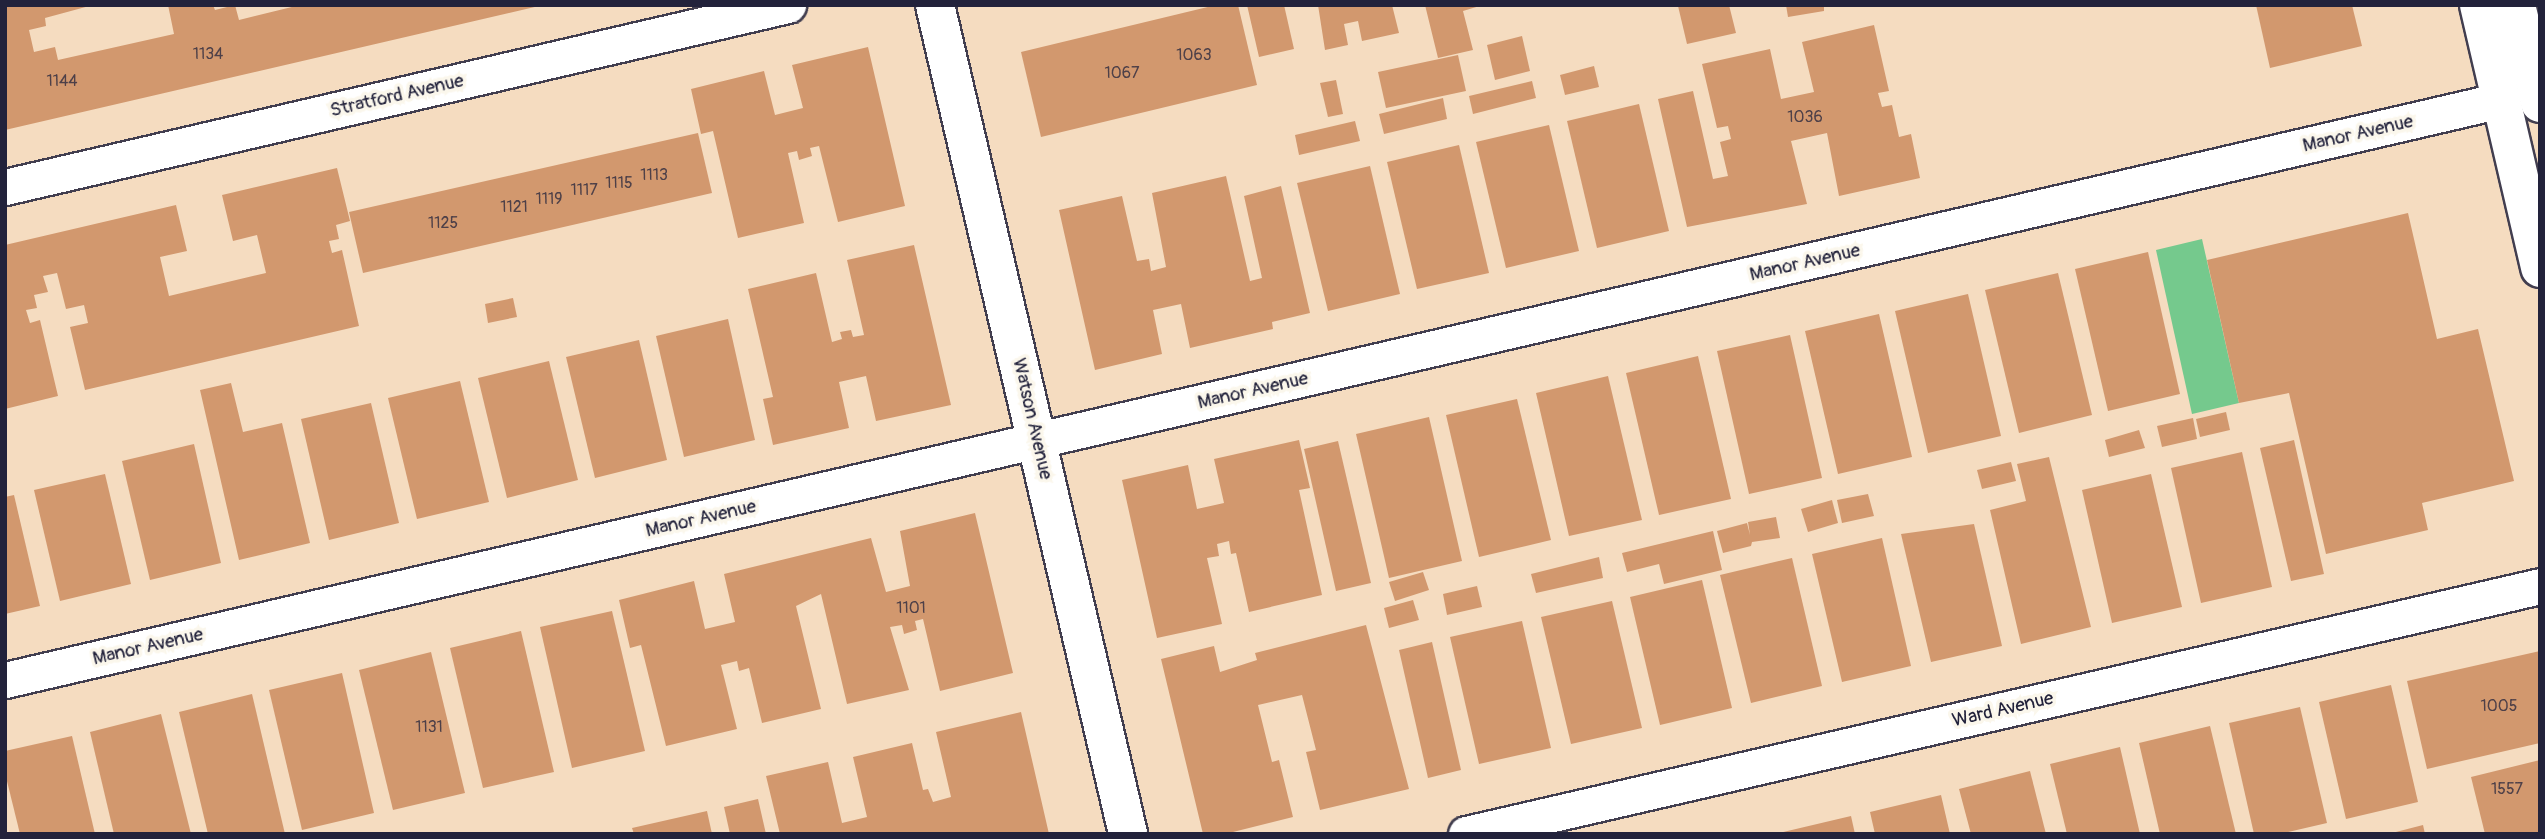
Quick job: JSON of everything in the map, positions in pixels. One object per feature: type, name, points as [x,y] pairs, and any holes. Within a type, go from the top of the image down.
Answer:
[{"type":"main road","name":"Watson Avenue","points":[[935,5],[1128,834]]},
{"type":"main road","points":[[2479,5],[2540,268]]},
{"type":"main road","points":[[2516,5],[2540,103]]},
{"type":"street","name":"Stratford Avenue","points":[[5,187],[788,5]]},
{"type":"street","name":"Manor Avenue","points":[[5,680],[2501,100]]},
{"type":"street","name":"Ward Avenue","points":[[1466,834],[2540,586]]},
{"type":"green space","points":[[2202,239],[2239,403],[2192,414],[2156,250]]},
{"type":"building","points":[[5,5],[93,5],[45,18],[46,26],[29,30],[34,52],[55,47],[58,60],[174,34],[168,5],[213,5],[215,10],[235,5],[239,20],[300,5],[539,6],[5,130]]},
{"type":"building","points":[[1216,5],[1238,5],[1257,85],[1041,137],[1021,52]]},
{"type":"building","points":[[1247,5],[1284,5],[1294,49],[1259,57]]},
{"type":"building","points":[[1318,5],[1392,5],[1399,33],[1362,41],[1358,21],[1344,24],[1348,45],[1325,50]]},
{"type":"building","points":[[1425,5],[1483,5],[1463,11],[1473,50],[1438,58]]},
{"type":"building","points":[[1729,5],[1736,33],[1687,44],[1678,6]]},
{"type":"building","points":[[1786,5],[1824,5],[1824,11],[1788,17]]},
{"type":"building","points":[[2256,5],[2352,5],[2362,46],[2270,68]]},
{"type":"building","points":[[1874,25],[1889,91],[1878,93],[1882,107],[1892,105],[1899,137],[1911,134],[1920,178],[1839,196],[1827,133],[1791,141],[1807,204],[1687,227],[1658,99],[1693,91],[1713,179],[1728,176],[1720,142],[1731,139],[1728,126],[1717,128],[1702,64],[1770,49],[1781,99],[1814,92],[1802,42]]},
{"type":"building","points":[[1522,36],[1530,71],[1495,80],[1487,45]]},
{"type":"building","points":[[868,47],[905,206],[838,222],[819,146],[810,148],[812,156],[799,160],[797,151],[788,153],[804,223],[738,238],[713,131],[701,134],[691,89],[764,71],[775,115],[803,108],[792,65]]},
{"type":"building","points":[[1458,55],[1466,91],[1386,108],[1378,72]]},
{"type":"building","points":[[1594,66],[1599,87],[1565,95],[1560,75]]},
{"type":"building","points":[[1336,80],[1343,114],[1328,117],[1320,83]]},
{"type":"building","points":[[1532,81],[1536,98],[1473,114],[1469,96]]},
{"type":"building","points":[[1443,98],[1447,119],[1384,134],[1379,114]]},
{"type":"building","points":[[1639,104],[1669,231],[1597,248],[1567,121]]},
{"type":"building","points":[[1355,121],[1360,141],[1299,155],[1295,135]]},
{"type":"building","points":[[1549,125],[1579,251],[1506,268],[1476,142]]},
{"type":"building","points":[[698,133],[712,193],[363,273],[349,212]]},
{"type":"building","points":[[1459,145],[1489,273],[1417,289],[1387,162]]},
{"type":"building","points":[[1370,166],[1400,294],[1328,311],[1297,183]]},
{"type":"building","points":[[337,168],[350,221],[336,225],[339,239],[329,241],[332,253],[342,250],[359,326],[85,390],[70,327],[88,323],[84,305],[66,309],[57,273],[43,276],[48,292],[34,295],[37,308],[26,310],[30,323],[40,320],[58,396],[5,409],[5,245],[176,205],[187,251],[160,257],[169,296],[266,273],[257,235],[233,241],[222,195]]},
{"type":"building","points":[[1226,176],[1250,281],[1262,278],[1244,196],[1281,186],[1310,313],[1272,322],[1273,329],[1190,348],[1181,304],[1153,310],[1162,354],[1095,370],[1059,210],[1122,196],[1137,261],[1149,259],[1151,271],[1166,267],[1152,193]]},
{"type":"building","points":[[2408,213],[2437,339],[2478,329],[2514,481],[2422,503],[2428,530],[2326,554],[2289,393],[2239,403],[2207,260]]},
{"type":"building","points":[[914,245],[951,405],[876,421],[866,376],[839,382],[849,428],[773,445],[763,399],[773,397],[748,289],[816,273],[832,342],[842,339],[840,332],[851,330],[853,337],[864,335],[847,260]]},
{"type":"building","points":[[2148,252],[2180,394],[2108,411],[2075,269]]},
{"type":"building","points":[[2058,273],[2092,415],[2019,433],[1985,290]]},
{"type":"building","points":[[1968,294],[2001,436],[1928,453],[1895,311]]},
{"type":"building","points":[[513,298],[517,317],[488,323],[485,304]]},
{"type":"building","points":[[1879,314],[1912,457],[1838,474],[1805,331]]},
{"type":"building","points":[[728,319],[755,440],[684,457],[656,336]]},
{"type":"building","points":[[1790,335],[1822,478],[1749,494],[1717,351]]},
{"type":"building","points":[[639,340],[667,460],[595,478],[566,357]]},
{"type":"building","points":[[1698,356],[1731,499],[1659,515],[1626,373]]},
{"type":"building","points":[[549,361],[578,480],[507,498],[478,378]]},
{"type":"building","points":[[1608,376],[1642,520],[1569,536],[1536,393]]},
{"type":"building","points":[[460,381],[489,502],[417,519],[388,398]]},
{"type":"building","points":[[231,383],[243,432],[282,423],[310,543],[239,560],[200,390]]},
{"type":"building","points":[[1517,399],[1551,540],[1479,557],[1446,415]]},
{"type":"building","points":[[371,403],[399,523],[329,540],[301,419]]},
{"type":"building","points":[[2226,412],[2230,430],[2200,437],[2196,419]]},
{"type":"building","points":[[1429,417],[1462,561],[1389,578],[1356,434]]},
{"type":"building","points":[[2193,418],[2197,439],[2162,447],[2157,426]]},
{"type":"building","points":[[2139,430],[2145,448],[2109,457],[2105,440]]},
{"type":"building","points":[[1299,440],[1310,488],[1299,490],[1322,595],[1249,612],[1236,553],[1231,554],[1229,541],[1217,544],[1219,556],[1207,558],[1222,624],[1157,638],[1122,480],[1188,465],[1197,509],[1224,503],[1214,459]]},
{"type":"building","points":[[2294,440],[2324,574],[2291,581],[2260,448]]},
{"type":"building","points":[[1338,441],[1371,583],[1336,591],[1304,449]]},
{"type":"building","points":[[194,444],[221,563],[150,580],[122,461]]},
{"type":"building","points":[[2242,452],[2272,587],[2201,603],[2171,468]]},
{"type":"building","points":[[2049,457],[2091,627],[2021,644],[1990,510],[2026,501],[2017,464]]},
{"type":"building","points":[[2011,462],[2016,481],[1982,489],[1977,470]]},
{"type":"building","points":[[105,474],[131,584],[60,601],[34,490]]},
{"type":"building","points":[[2151,474],[2182,607],[2112,623],[2082,490]]},
{"type":"building","points":[[1868,494],[1874,516],[1842,523],[1837,500]]},
{"type":"building","points":[[14,495],[40,606],[5,614],[5,497]]},
{"type":"building","points":[[1832,500],[1838,523],[1808,532],[1801,509]]},
{"type":"building","points":[[975,513],[1013,673],[940,691],[923,619],[915,621],[917,630],[904,634],[902,625],[890,627],[909,690],[847,704],[821,594],[796,606],[821,709],[762,723],[749,668],[739,671],[737,661],[721,665],[737,729],[666,746],[641,645],[630,648],[619,600],[694,581],[705,629],[735,622],[724,574],[871,538],[886,592],[910,586],[900,531]]},
{"type":"building","points":[[1776,517],[1780,538],[1752,542],[1751,546],[1723,553],[1717,531],[1747,523],[1750,535],[1748,522]]},
{"type":"building","points":[[1974,524],[2002,646],[1931,662],[1901,534]]},
{"type":"building","points":[[1713,531],[1722,570],[1664,584],[1659,564],[1627,572],[1622,553]]},
{"type":"building","points":[[1882,538],[1911,666],[1842,682],[1812,554]]},
{"type":"building","points":[[1599,557],[1603,578],[1536,593],[1531,574]]},
{"type":"building","points":[[1792,558],[1822,686],[1751,703],[1720,575]]},
{"type":"building","points":[[1423,572],[1429,590],[1395,601],[1389,582]]},
{"type":"building","points":[[1702,580],[1732,708],[1660,725],[1630,597]]},
{"type":"building","points":[[1477,586],[1482,607],[1447,615],[1443,594]]},
{"type":"building","points":[[1413,600],[1419,620],[1389,628],[1384,608]]},
{"type":"building","points":[[1612,601],[1642,728],[1571,744],[1541,617]]},
{"type":"building","points":[[612,611],[645,751],[572,768],[540,627]]},
{"type":"building","points":[[1522,621],[1551,748],[1479,764],[1450,637]]},
{"type":"building","points":[[1366,625],[1409,789],[1320,810],[1306,752],[1316,750],[1302,695],[1258,705],[1272,762],[1279,760],[1293,817],[1225,834],[1203,834],[1161,659],[1214,646],[1220,672],[1257,660],[1255,653]]},
{"type":"building","points":[[521,631],[554,772],[483,788],[450,648]]},
{"type":"building","points":[[1432,642],[1461,770],[1428,778],[1399,650]]},
{"type":"building","points":[[2540,651],[2540,743],[2427,769],[2407,681]]},
{"type":"building","points":[[431,652],[465,793],[393,810],[359,670]]},
{"type":"building","points":[[342,673],[374,813],[302,830],[269,690]]},
{"type":"building","points":[[2391,685],[2418,802],[2346,819],[2319,702]]},
{"type":"building","points":[[252,694],[285,834],[208,834],[179,712]]},
{"type":"building","points":[[2300,707],[2327,823],[2280,834],[2254,834],[2229,723]]},
{"type":"building","points":[[1021,712],[1049,834],[780,834],[766,776],[828,762],[842,823],[867,817],[853,757],[912,743],[923,790],[928,789],[933,802],[951,797],[936,732]]},
{"type":"building","points":[[161,714],[191,834],[114,834],[90,732]]},
{"type":"building","points":[[2210,726],[2236,834],[2160,834],[2139,743]]},
{"type":"building","points":[[72,736],[95,834],[20,834],[5,773],[5,751]]},
{"type":"building","points":[[2120,747],[2140,834],[2067,834],[2050,764]]},
{"type":"building","points":[[2540,760],[2540,834],[2485,834],[2471,777]]},
{"type":"building","points":[[2030,771],[2046,834],[1971,834],[1959,789]]},
{"type":"building","points":[[1941,795],[1950,834],[1875,834],[1870,812]]},
{"type":"building","points":[[758,799],[766,834],[730,834],[724,807]]},
{"type":"building","points":[[707,811],[712,834],[634,834],[632,828]]},
{"type":"building","points":[[1851,816],[1855,834],[1779,834],[1779,833]]},
{"type":"building","points":[[2423,825],[2425,834],[2392,834],[2392,833]]}]
